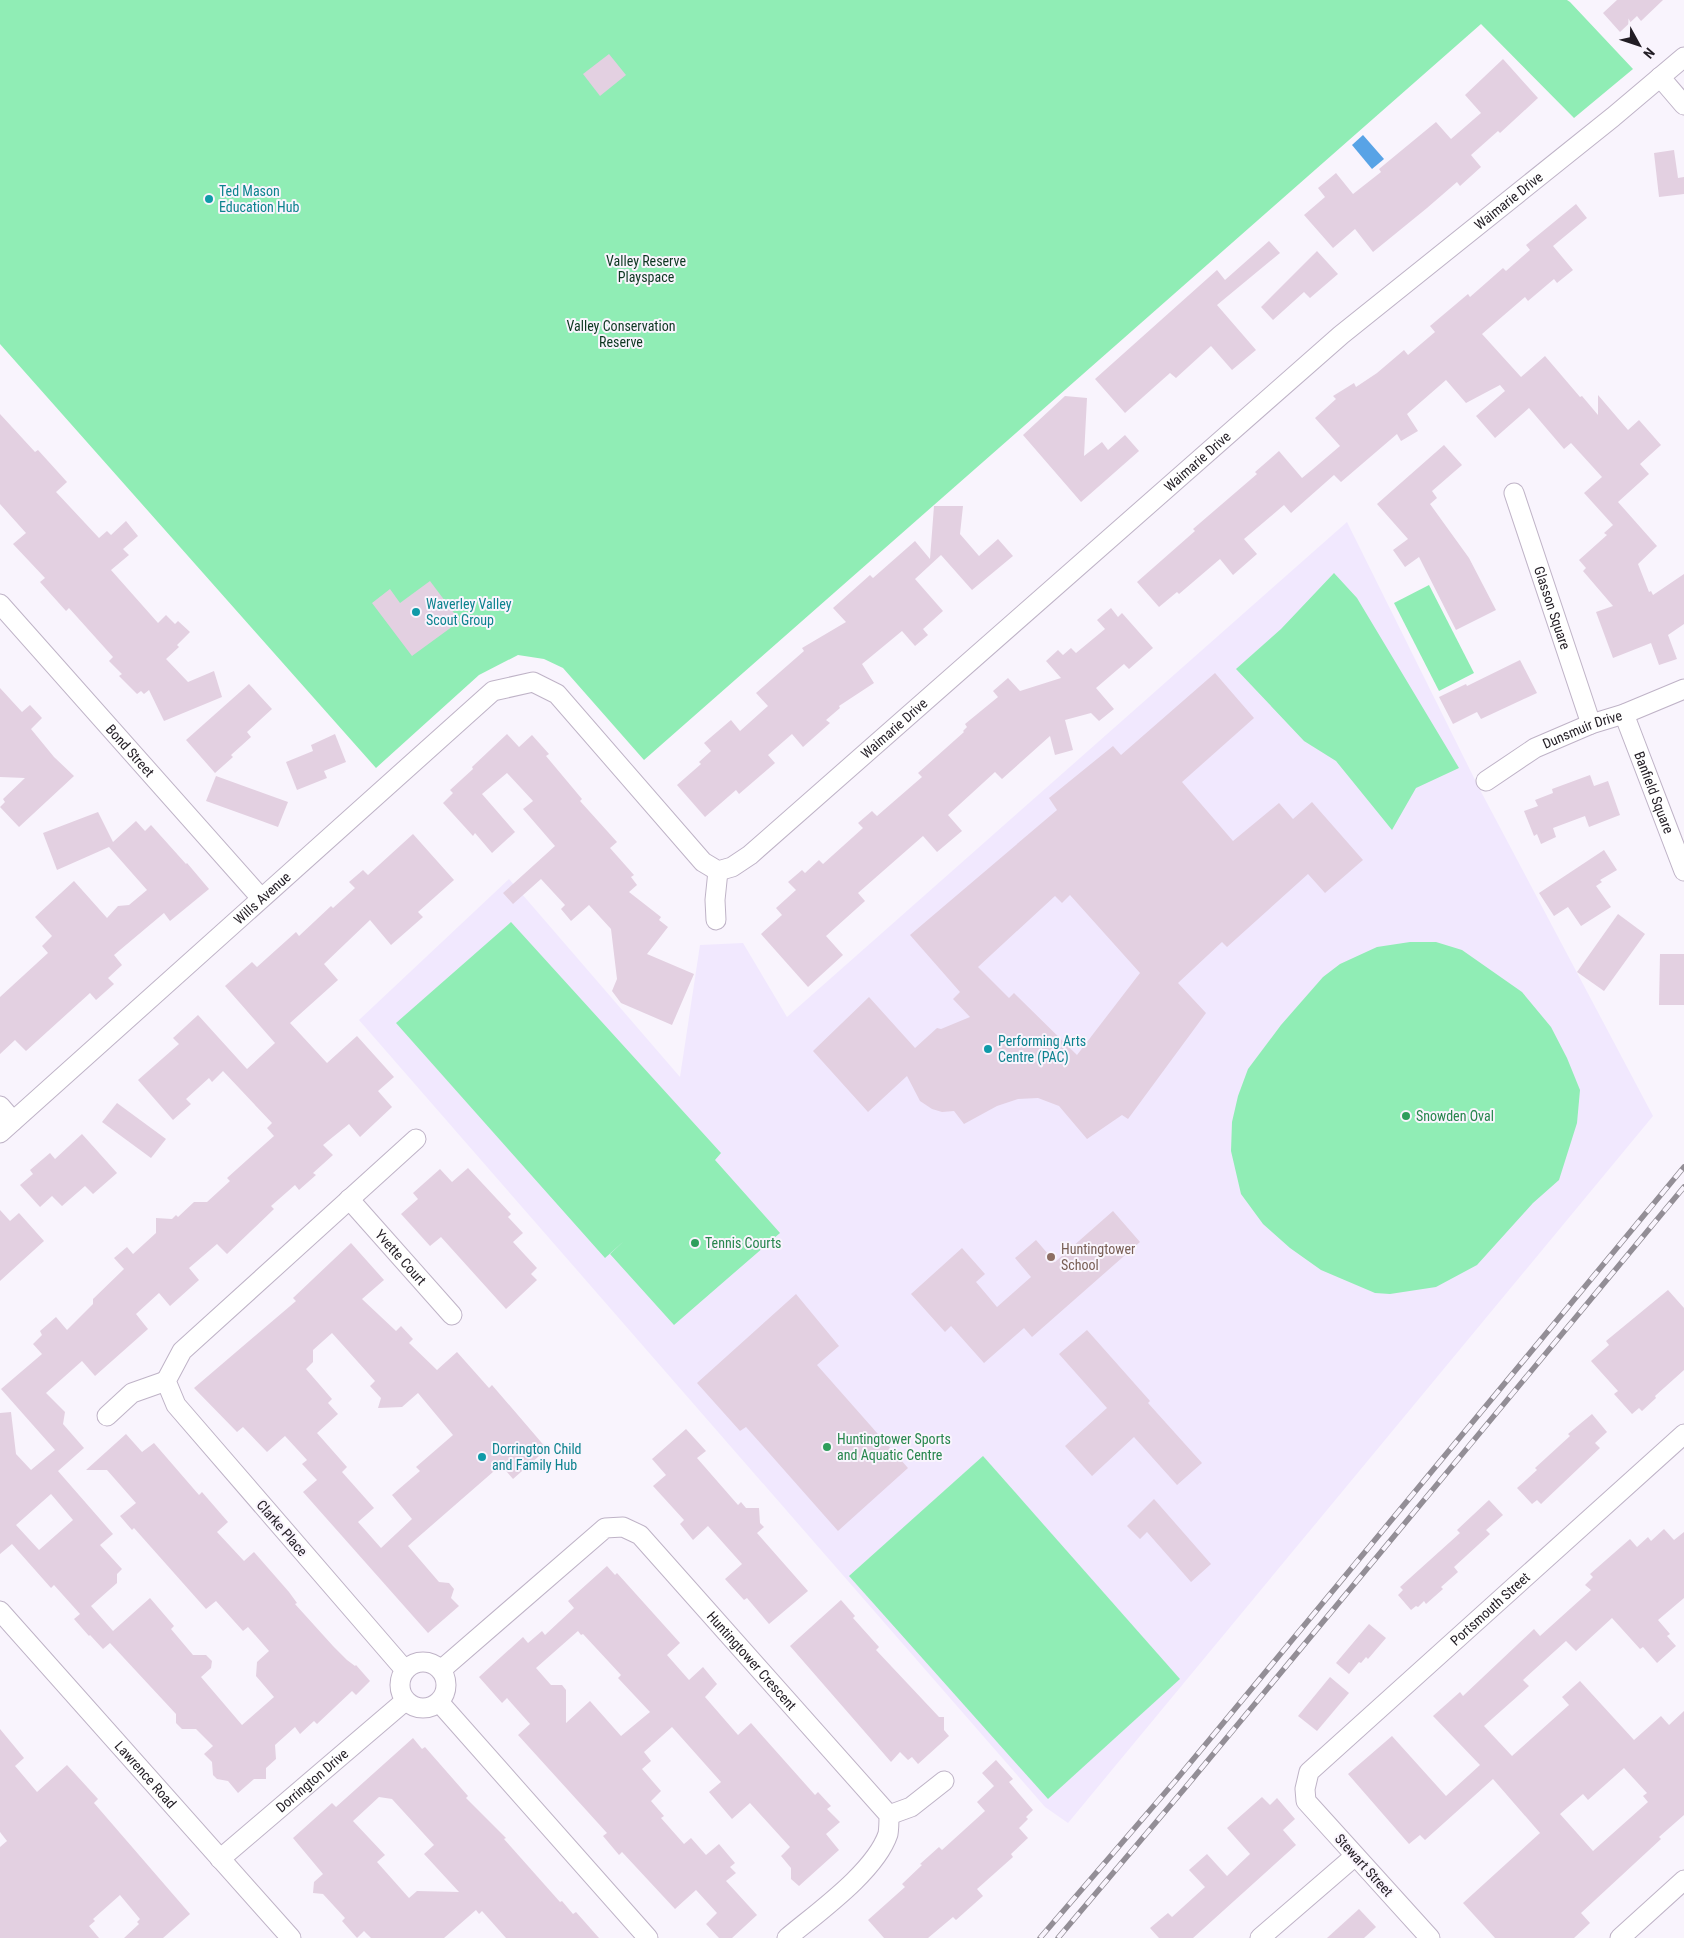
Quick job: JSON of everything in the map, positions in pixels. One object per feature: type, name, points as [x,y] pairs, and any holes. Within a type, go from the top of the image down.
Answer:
[{"type":"street","name":"Waimarie Drive","points":[[718,871],[732,867],[750,856],[1341,335],[1613,117],[1684,57]]},
{"type":"street","points":[[1660,77],[1684,104]]},
{"type":"street","name":"Glasson Square","points":[[1514,493],[1591,724]]},
{"type":"street","name":"Bond Street","points":[[0,604],[261,898]]},
{"type":"street","name":"Wills Avenue","points":[[6,1127],[493,691],[533,682],[556,694],[703,862],[718,871]]},
{"type":"street","name":"Dunsmuir Drive","points":[[1486,781],[1536,748],[1591,724],[1624,714],[1684,689]]},
{"type":"street","name":"Banfield Square","points":[[1624,714],[1684,871]]},
{"type":"street","points":[[716,920],[714,900],[718,871]]},
{"type":"street","points":[[0,1106],[6,1127]]},
{"type":"street","points":[[107,1416],[132,1393],[166,1381],[182,1351],[416,1139]]},
{"type":"street","name":"Yvette Court","points":[[349,1199],[452,1315]]},
{"type":"street","name":"Clarke Place","points":[[166,1381],[176,1406],[405,1670]]},
{"type":"street","name":"Portsmouth Street","points":[[1305,1789],[1309,1772],[1684,1434]]},
{"type":"street","name":"Huntingtower Crescent","points":[[441,1670],[605,1528],[623,1527],[640,1535],[889,1815]]},
{"type":"street","name":"Lawrence Road","points":[[0,1611],[291,1938]]},
{"type":"street","points":[[424,1662],[432,1664],[441,1670],[447,1685],[440,1702],[425,1709],[416,1708],[405,1701],[399,1686],[405,1670],[416,1663],[424,1662]]},
{"type":"street","name":"Dorrington Drive","points":[[220,1859],[405,1701]]},
{"type":"street","points":[[440,1702],[648,1938]]},
{"type":"street","points":[[788,1938],[857,1878],[878,1854],[888,1833],[889,1815],[911,1807],[944,1781]]},
{"type":"street","name":"Stewart Street","points":[[1305,1789],[1306,1801],[1430,1938]]},
{"type":"street","points":[[1260,1938],[1355,1856]]},
{"type":"street","points":[[1620,1938],[1684,1880]]},
{"type":"shaded area","name":"Huntingtower School","points":[[1347,522],[1478,786],[1653,1116],[1068,1823],[1045,1807],[359,1020],[509,879],[680,1077],[700,945],[743,943],[787,1017]]},
{"type":"green space","name":"Valley Conservation Reserve","points":[[0,0],[1567,0],[1633,69],[1574,118],[1481,24],[644,760],[563,668],[544,659],[518,655],[479,675],[376,768],[0,344]]},
{"type":"green space","points":[[1334,573],[1357,598],[1459,768],[1416,788],[1392,830],[1336,761],[1304,741],[1236,669],[1281,629]]},
{"type":"green space","points":[[1429,585],[1474,673],[1439,691],[1394,603]]},
{"type":"green space","points":[[511,922],[721,1153],[715,1160],[780,1233],[674,1325],[610,1254],[624,1241],[605,1258],[396,1023]]},
{"type":"green space","name":"Snowden Oval","points":[[1410,942],[1436,942],[1462,950],[1522,992],[1551,1027],[1567,1058],[1580,1090],[1577,1123],[1559,1180],[1533,1203],[1477,1265],[1436,1287],[1390,1294],[1375,1293],[1321,1270],[1290,1248],[1263,1224],[1241,1194],[1231,1151],[1232,1122],[1238,1096],[1248,1069],[1281,1025],[1323,977],[1340,964],[1377,947]]},
{"type":"green space","points":[[983,1456],[1180,1679],[1048,1799],[849,1576]]},
{"type":"water","points":[[1363,135],[1384,159],[1372,169],[1352,145]]},
{"type":"building","points":[[1617,0],[1663,0],[1641,21],[1637,16],[1620,32],[1603,13]]},
{"type":"building","points":[[609,54],[626,75],[600,96],[583,74]]},
{"type":"building","points":[[1503,59],[1538,98],[1500,133],[1498,131],[1471,155],[1481,167],[1460,186],[1457,182],[1373,252],[1355,229],[1333,248],[1304,215],[1325,197],[1318,188],[1336,173],[1353,194],[1381,172],[1379,169],[1436,122],[1451,139],[1481,113],[1465,95]]},
{"type":"building","points":[[1674,150],[1678,178],[1684,177],[1684,194],[1659,197],[1654,153]]},
{"type":"building","points":[[1576,204],[1587,218],[1553,246],[1573,270],[1557,283],[1554,279],[1528,301],[1525,297],[1482,334],[1521,377],[1545,356],[1598,415],[1598,395],[1628,430],[1639,420],[1661,445],[1640,464],[1649,474],[1618,502],[1657,546],[1638,564],[1649,592],[1651,591],[1653,595],[1684,574],[1684,624],[1668,635],[1677,659],[1659,665],[1651,643],[1613,658],[1596,612],[1613,606],[1583,571],[1586,568],[1579,560],[1607,535],[1604,533],[1613,525],[1584,493],[1602,477],[1571,443],[1564,449],[1529,408],[1495,438],[1476,416],[1505,391],[1500,385],[1466,403],[1446,380],[1407,414],[1418,431],[1401,441],[1397,434],[1341,482],[1334,475],[1291,513],[1284,505],[1244,539],[1257,554],[1233,575],[1220,559],[1179,594],[1177,592],[1159,607],[1137,582],[1195,531],[1193,529],[1257,474],[1255,472],[1279,451],[1302,478],[1340,446],[1315,418],[1336,399],[1333,396],[1354,383],[1356,387],[1377,373],[1404,350],[1408,355],[1435,332],[1430,326],[1468,294],[1470,297],[1503,268],[1506,271],[1530,250],[1526,245]]},
{"type":"building","points":[[1269,241],[1280,253],[1217,305],[1256,350],[1232,370],[1211,346],[1176,378],[1170,373],[1125,413],[1095,379],[1217,270],[1225,280]]},
{"type":"building","points":[[1317,251],[1338,274],[1310,298],[1304,292],[1273,320],[1261,307]]},
{"type":"building","points":[[1065,396],[1087,398],[1084,456],[1102,442],[1108,450],[1125,435],[1139,451],[1081,502],[1023,435]]},
{"type":"building","points":[[0,414],[35,452],[38,450],[67,482],[56,492],[99,538],[107,531],[111,535],[126,521],[138,536],[123,549],[129,555],[111,570],[158,623],[166,615],[175,624],[178,621],[190,632],[177,645],[179,647],[166,659],[188,682],[214,671],[222,697],[164,721],[149,690],[144,694],[141,691],[137,694],[119,676],[122,674],[109,661],[113,657],[69,608],[66,611],[40,582],[45,578],[13,544],[26,533],[0,504]]},
{"type":"building","points":[[1444,445],[1462,465],[1432,491],[1437,498],[1430,504],[1469,558],[1496,610],[1456,630],[1419,557],[1405,567],[1393,550],[1408,539],[1377,504]]},
{"type":"building","points":[[934,506],[963,506],[960,534],[979,556],[998,539],[1013,556],[972,590],[941,555],[915,579],[943,611],[923,629],[928,635],[915,646],[902,631],[862,664],[874,683],[839,706],[840,708],[826,720],[830,723],[803,747],[792,734],[768,755],[775,763],[739,794],[736,790],[705,817],[677,785],[701,764],[699,762],[711,751],[704,743],[731,720],[740,731],[768,706],[756,693],[804,651],[802,648],[846,622],[833,608],[870,575],[873,578],[915,541],[930,559]]},
{"type":"building","name":"Waverley Valley Scout Group","points":[[430,581],[460,621],[412,656],[372,603],[390,589],[400,603]]},
{"type":"building","points":[[1111,608],[1118,617],[1122,613],[1153,648],[1129,669],[1124,664],[1096,688],[1114,709],[1099,721],[1091,713],[1065,720],[1073,750],[1055,755],[1050,736],[1002,779],[995,772],[948,815],[962,831],[937,852],[923,836],[858,893],[865,901],[826,936],[843,955],[808,987],[761,934],[782,915],[776,908],[796,890],[788,882],[802,870],[805,873],[819,860],[823,864],[863,828],[858,823],[872,811],[877,816],[922,777],[918,773],[964,732],[967,727],[965,724],[998,697],[993,691],[1008,678],[1020,691],[1061,678],[1046,661],[1058,650],[1063,655],[1071,648],[1076,653],[1105,629],[1097,620]]},
{"type":"building","points":[[1520,660],[1537,693],[1481,719],[1477,712],[1453,724],[1439,697],[1466,684],[1467,686]]},
{"type":"building","points":[[1215,673],[1254,718],[1182,782],[1233,841],[1279,803],[1293,819],[1312,802],[1363,860],[1325,893],[1308,874],[1227,947],[1222,942],[1178,983],[1206,1013],[1128,1119],[1122,1115],[1087,1139],[1059,1106],[1038,1098],[1018,1099],[997,1106],[964,1124],[954,1111],[942,1112],[932,1109],[920,1101],[907,1076],[868,1112],[813,1051],[869,997],[915,1048],[937,1028],[941,1029],[970,1017],[953,999],[960,992],[910,935],[1057,810],[1049,798],[1113,746],[1121,755]],"holes":[[[1070,895],[1140,973],[1077,1055],[1014,993],[1009,998],[978,967],[1055,896],[1062,903]]]},
{"type":"building","points":[[249,684],[272,709],[247,732],[251,737],[215,773],[186,740]]},
{"type":"building","points":[[0,688],[22,712],[30,705],[42,718],[31,729],[54,757],[74,776],[19,827],[0,807],[5,802],[3,799],[25,778],[0,777]]},
{"type":"building","points":[[335,734],[346,762],[324,771],[327,778],[297,790],[286,762],[313,751],[311,745]]},
{"type":"building","points":[[507,734],[519,747],[532,735],[549,754],[546,756],[582,799],[580,801],[617,842],[610,848],[634,875],[631,877],[637,885],[629,892],[661,917],[659,920],[668,927],[647,954],[694,974],[672,1025],[621,1003],[612,991],[617,979],[611,929],[589,905],[571,921],[561,909],[565,905],[541,879],[513,904],[503,893],[555,846],[523,809],[533,801],[507,773],[482,794],[515,832],[492,853],[475,833],[473,836],[443,803],[453,793],[450,790]]},
{"type":"building","points":[[1590,775],[1594,786],[1608,781],[1620,815],[1589,827],[1585,816],[1553,828],[1556,837],[1541,844],[1537,834],[1534,836],[1524,811],[1538,806],[1535,800],[1553,793],[1552,789]]},
{"type":"building","points":[[216,776],[288,802],[278,827],[206,801]]},
{"type":"building","points":[[98,812],[113,842],[136,821],[145,831],[151,825],[209,889],[170,921],[164,913],[114,955],[122,965],[108,978],[114,984],[96,1000],[90,993],[26,1051],[15,1040],[0,1054],[0,997],[48,953],[42,946],[52,936],[35,917],[74,881],[107,918],[118,906],[129,905],[147,890],[109,847],[57,870],[43,833]]},
{"type":"building","points":[[413,834],[454,880],[418,912],[423,917],[391,945],[370,920],[324,964],[338,980],[290,1023],[327,1063],[357,1036],[394,1077],[378,1091],[392,1107],[360,1137],[349,1124],[323,1145],[333,1155],[313,1173],[316,1175],[299,1190],[295,1185],[271,1206],[274,1209],[227,1254],[217,1244],[189,1268],[199,1280],[170,1306],[159,1293],[136,1314],[148,1329],[95,1376],[82,1361],[46,1393],[65,1412],[63,1424],[84,1448],[58,1471],[113,1534],[100,1545],[122,1569],[117,1574],[117,1583],[91,1606],[113,1631],[150,1598],[174,1626],[171,1629],[193,1655],[206,1655],[212,1661],[211,1668],[201,1677],[242,1725],[274,1697],[256,1676],[257,1662],[269,1651],[248,1627],[243,1631],[216,1601],[206,1609],[134,1528],[132,1530],[120,1516],[136,1503],[107,1470],[86,1470],[126,1434],[142,1452],[154,1443],[199,1495],[202,1492],[228,1522],[217,1532],[244,1561],[254,1552],[289,1592],[297,1603],[295,1604],[333,1646],[347,1660],[356,1665],[370,1681],[356,1695],[352,1691],[317,1724],[314,1721],[300,1734],[295,1727],[275,1745],[276,1759],[266,1768],[266,1779],[254,1779],[238,1793],[228,1781],[217,1779],[213,1775],[212,1762],[204,1754],[213,1746],[196,1729],[182,1729],[176,1723],[176,1714],[110,1643],[103,1649],[89,1636],[74,1619],[80,1614],[54,1585],[51,1588],[12,1544],[0,1554],[0,1413],[11,1412],[16,1454],[31,1470],[55,1450],[1,1389],[42,1354],[33,1344],[42,1335],[40,1331],[56,1317],[67,1330],[93,1304],[93,1299],[124,1269],[114,1258],[127,1247],[133,1254],[156,1233],[156,1218],[172,1219],[176,1215],[178,1217],[194,1202],[207,1202],[230,1181],[227,1178],[274,1136],[267,1128],[272,1123],[223,1071],[212,1082],[209,1078],[186,1099],[191,1104],[173,1120],[138,1080],[179,1044],[173,1038],[198,1015],[247,1069],[275,1043],[225,986],[252,962],[257,967],[296,932],[299,936],[331,906],[333,908],[355,888],[349,882],[363,870],[368,875]],"holes":[[[51,1494],[73,1520],[39,1550],[16,1525]]]},
{"type":"building","points":[[1604,850],[1617,870],[1600,880],[1602,882],[1596,886],[1611,907],[1581,926],[1568,907],[1554,916],[1539,893]]},
{"type":"building","points":[[1618,914],[1645,934],[1604,991],[1577,972]]},
{"type":"building","points":[[1660,954],[1684,954],[1684,1005],[1659,1005]]},
{"type":"building","points":[[117,1103],[166,1139],[151,1158],[102,1122]]},
{"type":"building","points":[[82,1134],[117,1173],[93,1194],[85,1186],[62,1206],[52,1196],[40,1207],[20,1185],[33,1174],[30,1170],[50,1153],[55,1159]]},
{"type":"building","points":[[468,1168],[511,1214],[508,1217],[523,1233],[513,1242],[537,1268],[531,1274],[537,1280],[506,1309],[441,1237],[430,1246],[401,1214],[418,1199],[413,1193],[440,1169],[452,1182]]},
{"type":"building","points":[[0,1210],[10,1221],[19,1213],[44,1241],[0,1281]]},
{"type":"building","points":[[1113,1211],[1140,1242],[1032,1337],[1024,1328],[984,1363],[951,1326],[945,1332],[911,1294],[962,1248],[985,1274],[976,1282],[997,1307],[1031,1277],[1015,1258],[1036,1240],[1055,1262]]},
{"type":"building","points":[[351,1243],[384,1280],[362,1299],[396,1331],[401,1326],[413,1339],[409,1343],[437,1370],[457,1352],[489,1388],[492,1385],[547,1449],[513,1479],[501,1465],[408,1546],[439,1582],[449,1583],[454,1589],[451,1598],[459,1606],[428,1633],[303,1492],[317,1480],[302,1464],[307,1460],[285,1436],[267,1452],[243,1427],[237,1432],[194,1388],[296,1301],[293,1298]],"holes":[[[332,1333],[375,1381],[370,1386],[381,1398],[378,1408],[402,1407],[418,1393],[453,1435],[416,1467],[420,1471],[392,1495],[412,1519],[381,1548],[358,1522],[374,1508],[342,1472],[347,1467],[317,1433],[338,1414],[328,1403],[332,1399],[306,1369],[313,1362],[313,1350]]]},
{"type":"building","points":[[1668,1290],[1684,1308],[1684,1370],[1655,1396],[1656,1398],[1642,1411],[1639,1408],[1632,1414],[1614,1394],[1618,1391],[1591,1361],[1609,1345],[1606,1341]]},
{"type":"building","points":[[796,1294],[839,1346],[817,1365],[908,1468],[838,1531],[746,1427],[740,1431],[697,1383]]},
{"type":"building","points":[[1087,1330],[1150,1401],[1148,1403],[1202,1463],[1177,1485],[1134,1437],[1092,1476],[1065,1446],[1107,1408],[1059,1354]]},
{"type":"building","points":[[1592,1414],[1607,1432],[1595,1443],[1600,1448],[1541,1504],[1537,1500],[1532,1504],[1517,1488],[1537,1470],[1535,1468],[1570,1436],[1568,1434]]},
{"type":"building","points":[[686,1429],[706,1451],[697,1458],[738,1505],[741,1502],[746,1508],[759,1508],[760,1523],[764,1527],[757,1533],[808,1591],[769,1624],[747,1598],[744,1600],[725,1579],[742,1564],[708,1526],[693,1540],[680,1524],[684,1520],[653,1486],[666,1475],[652,1459]]},
{"type":"building","points":[[1154,1499],[1211,1564],[1191,1582],[1147,1532],[1140,1539],[1127,1526]]},
{"type":"building","points":[[1489,1500],[1503,1515],[1486,1530],[1490,1534],[1454,1567],[1458,1572],[1441,1587],[1443,1589],[1426,1604],[1424,1601],[1418,1607],[1416,1606],[1411,1610],[1398,1595],[1403,1590],[1400,1587],[1460,1533],[1457,1530]]},
{"type":"building","points":[[1664,1529],[1674,1540],[1684,1532],[1684,1598],[1658,1620],[1670,1634],[1667,1636],[1676,1646],[1657,1663],[1643,1647],[1640,1649],[1612,1618],[1576,1651],[1566,1641],[1523,1680],[1529,1686],[1484,1726],[1512,1756],[1569,1705],[1562,1697],[1580,1681],[1634,1740],[1661,1716],[1669,1725],[1684,1711],[1684,1815],[1659,1837],[1661,1839],[1581,1913],[1590,1923],[1574,1938],[1495,1938],[1463,1903],[1540,1833],[1493,1779],[1425,1840],[1420,1835],[1409,1844],[1348,1774],[1392,1736],[1446,1796],[1480,1765],[1433,1716],[1460,1692],[1463,1696],[1534,1629],[1540,1636],[1591,1590],[1585,1585],[1593,1577],[1590,1574],[1630,1539],[1637,1547],[1648,1537],[1651,1541]],"holes":[[[1624,1768],[1647,1793],[1643,1796],[1648,1802],[1593,1851],[1560,1814],[1583,1794],[1588,1800]]]},
{"type":"building","points":[[607,1566],[615,1575],[617,1573],[680,1643],[667,1655],[689,1680],[703,1667],[717,1684],[705,1697],[738,1735],[751,1723],[815,1795],[818,1792],[831,1806],[827,1809],[840,1822],[826,1834],[839,1850],[799,1886],[791,1879],[791,1868],[781,1856],[790,1847],[750,1803],[732,1819],[709,1792],[721,1782],[672,1727],[644,1752],[651,1761],[642,1769],[661,1791],[651,1801],[664,1816],[661,1818],[684,1844],[691,1838],[706,1855],[719,1844],[735,1863],[730,1867],[736,1873],[726,1881],[757,1915],[732,1938],[719,1938],[706,1924],[717,1913],[696,1890],[675,1909],[622,1852],[619,1855],[603,1836],[607,1833],[518,1735],[530,1724],[507,1698],[502,1703],[479,1677],[523,1637],[528,1643],[542,1631],[545,1635],[574,1608],[568,1601]],"holes":[[[578,1631],[581,1635],[583,1634],[621,1675],[618,1678],[650,1712],[621,1736],[590,1701],[566,1723],[566,1690],[562,1685],[551,1685],[536,1668]]]},
{"type":"building","points":[[841,1600],[855,1616],[853,1618],[879,1647],[876,1650],[939,1717],[944,1717],[944,1730],[949,1736],[918,1764],[912,1757],[908,1760],[900,1752],[891,1762],[790,1646]]},
{"type":"building","points":[[1369,1624],[1386,1638],[1368,1659],[1366,1657],[1361,1663],[1359,1662],[1349,1674],[1336,1663]]},
{"type":"building","points":[[1330,1677],[1349,1693],[1317,1731],[1298,1716]]},
{"type":"building","points":[[0,1729],[24,1758],[15,1766],[37,1792],[67,1765],[98,1799],[94,1803],[190,1914],[163,1938],[124,1938],[139,1924],[137,1922],[140,1919],[120,1895],[93,1919],[95,1921],[89,1926],[99,1938],[0,1938],[0,1847],[7,1841],[0,1832]]},
{"type":"building","points":[[413,1738],[422,1749],[425,1747],[468,1796],[466,1798],[506,1838],[504,1839],[560,1902],[562,1901],[573,1914],[576,1912],[599,1938],[506,1938],[482,1911],[479,1914],[476,1910],[444,1938],[371,1938],[364,1931],[357,1938],[342,1921],[345,1918],[323,1894],[313,1893],[314,1882],[323,1874],[293,1838],[332,1803],[336,1807]],"holes":[[[379,1797],[392,1799],[434,1845],[424,1854],[459,1892],[417,1891],[409,1898],[377,1862],[385,1855],[353,1821]]]},
{"type":"building","points":[[996,1760],[1013,1779],[1009,1782],[1033,1810],[1026,1817],[1028,1819],[1019,1828],[1028,1838],[1011,1854],[1013,1857],[977,1889],[983,1896],[956,1920],[953,1917],[928,1938],[884,1938],[868,1920],[905,1887],[902,1884],[922,1865],[920,1864],[939,1847],[942,1850],[985,1811],[977,1802],[994,1786],[982,1773]]},
{"type":"building","points":[[1262,1797],[1270,1805],[1277,1798],[1295,1819],[1283,1830],[1296,1845],[1193,1938],[1159,1938],[1150,1928],[1168,1913],[1172,1917],[1205,1887],[1189,1870],[1207,1854],[1227,1876],[1250,1854],[1227,1828]]},
{"type":"building","points":[[1359,1909],[1376,1927],[1364,1938],[1327,1938]]},
{"type":"railway","points":[[1040,1938],[1176,1780],[1684,1167]]},
{"type":"railway","points":[[1058,1938],[1185,1788],[1684,1187]]},
{"type":"place","name":"Ted Mason Education Hub","points":[[209,199]]},
{"type":"place","name":"Waverley Valley Scout Group","points":[[416,612]]},
{"type":"place","name":"Performing Arts Centre (PAC)","points":[[988,1049]]},
{"type":"place","name":"Snowden Oval","points":[[1406,1116]]},
{"type":"place","name":"Tennis Courts","points":[[695,1243]]},
{"type":"place","name":"Huntingtower School","points":[[1051,1257]]},
{"type":"place","name":"Huntingtower Sports and Aquatic Centre","points":[[827,1447]]},
{"type":"place","name":"Dorrington Child and Family Hub","points":[[482,1457]]},
{"type":"park label","name":"Valley Reserve Playspace","points":[[646,270]]}]
